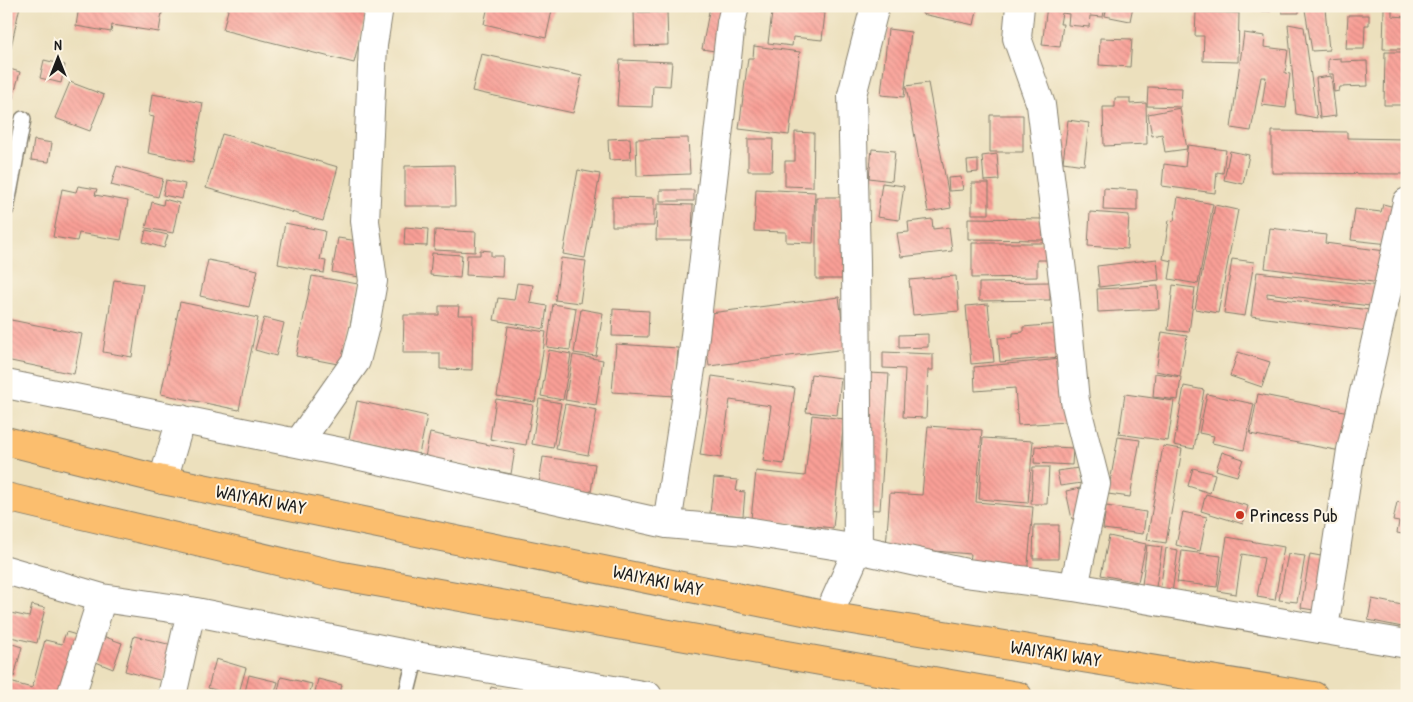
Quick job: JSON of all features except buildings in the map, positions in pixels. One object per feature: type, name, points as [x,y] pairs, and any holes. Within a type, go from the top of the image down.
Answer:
[{"type":"highway","name":"WAIYAKI WAY","points":[[6,441],[163,480],[828,616],[1314,696]]},
{"type":"highway","points":[[6,497],[337,575],[1018,696]]},
{"type":"street","points":[[299,442],[356,361],[365,326],[373,281],[365,221],[373,45],[379,6]]},
{"type":"street","points":[[667,524],[692,362],[731,23],[735,6]]},
{"type":"street","points":[[828,616],[858,549],[856,261],[852,95],[875,6]]},
{"type":"street","points":[[1020,6],[1017,38],[1041,105],[1065,294],[1075,401],[1096,484],[1074,587]]},
{"type":"street","points":[[1324,629],[1352,450],[1407,202]]},
{"type":"street","points":[[6,384],[299,442],[667,524],[746,531],[858,549],[966,573],[1074,587],[1407,644]]},
{"type":"street","points":[[163,480],[181,419]]},
{"type":"street","points":[[6,570],[102,598],[191,611],[416,656],[648,696]]},
{"type":"street","points":[[71,696],[102,598]]},
{"type":"street","points":[[172,696],[191,611]]},
{"type":"lane","points":[[6,209],[23,119]]},
{"type":"lane","points":[[406,696],[416,656]]},
{"type":"place","name":"Princess Pub","points":[[1240,515]]}]
